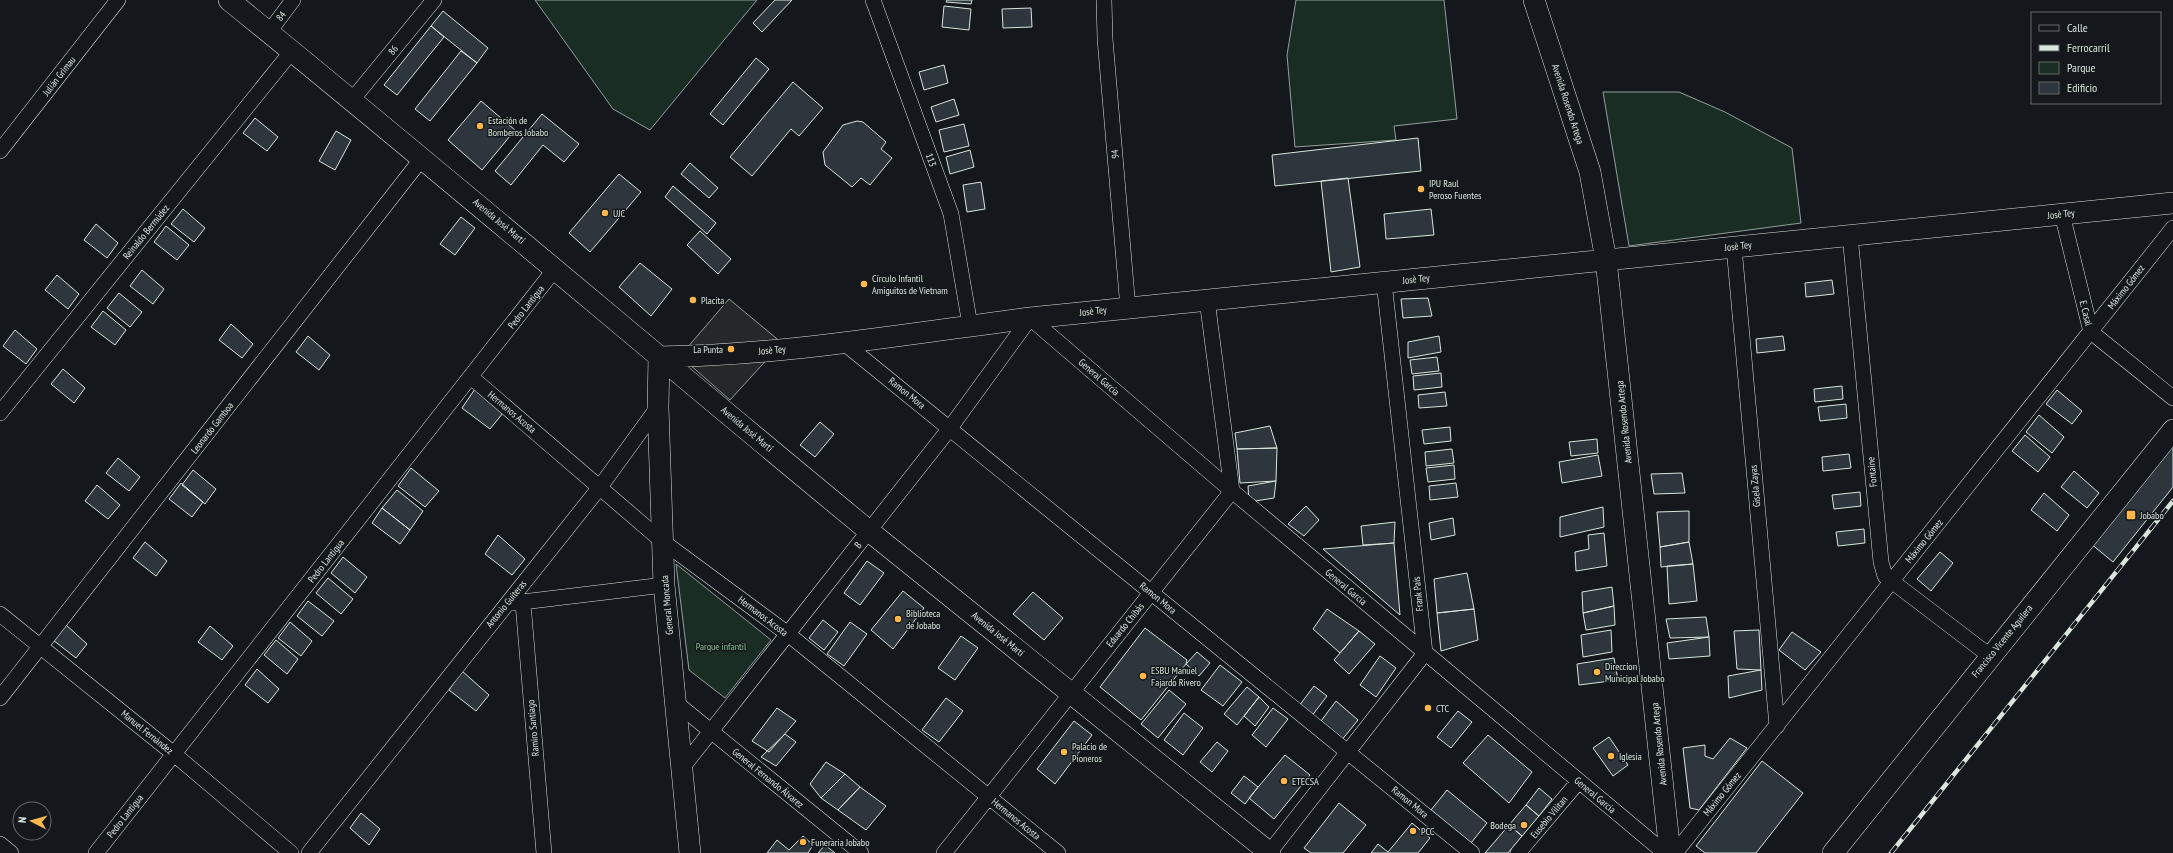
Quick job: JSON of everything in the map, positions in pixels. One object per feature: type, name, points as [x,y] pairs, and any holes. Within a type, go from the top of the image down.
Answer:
[{"type":"street","name":"Julián Grimau","points":[[0,151],[118,0]]},
{"type":"street","name":"Avenida José Martí","points":[[229,0],[423,157],[659,357],[869,530],[1269,853]]},
{"type":"street","name":"84","points":[[269,32],[293,0]]},
{"type":"street","name":"86","points":[[352,100],[434,0]]},
{"type":"street","name":"113","points":[[873,0],[951,214],[970,326]]},
{"type":"street","name":"94","points":[[1104,0],[1105,47],[1128,308]]},
{"type":"street","name":"Avenida Rosendo Artega","points":[[1534,0],[1590,172],[1606,260],[1670,853]]},
{"type":"street","name":"Reinaldo Bermúdez","points":[[0,413],[292,51]]},
{"type":"street","name":"Leonardo Gamboa","points":[[0,698],[423,157]]},
{"type":"street","name":"Josè Tey","points":[[659,357],[705,356],[844,343],[1030,318],[2173,203]]},
{"type":"street","name":"E. Casal","points":[[2062,214],[2091,332],[2173,398]]},
{"type":"street","name":"Máximo Gómez","points":[[1675,853],[2173,228]]},
{"type":"street","name":"Fontaine","points":[[1850,235],[1881,562],[1885,576],[1990,656]]},
{"type":"street","name":"Gisela Zayas","points":[[1734,247],[1777,726]]},
{"type":"street","name":"Pedro Lantigua","points":[[96,853],[555,269]]},
{"type":"street","name":"Frank País","points":[[1384,282],[1425,653]]},
{"type":"street","points":[[1207,300],[1232,491]]},
{"type":"street","name":"General Garcia","points":[[1030,318],[1232,491],[1665,853]]},
{"type":"street","name":"B","points":[[682,768],[950,428],[1030,318]]},
{"type":"street","name":"Ramon Mora","points":[[844,343],[1472,853]]},
{"type":"street","name":"Antonio Guiteras","points":[[309,853],[600,487],[658,408],[705,356]]},
{"type":"street","name":"General Moncada","points":[[659,357],[658,408],[664,585],[690,853]]},
{"type":"street","name":"Hermanos Acosta","points":[[471,377],[662,540],[788,634],[1058,853]]},
{"type":"street","name":"Francisco Vicente Aguilera","points":[[1833,853],[2173,430]]},
{"type":"street","name":"Eduardo Chibás","points":[[944,853],[1232,491]]},
{"type":"street","points":[[507,603],[523,603],[664,585]]},
{"type":"street","name":"Ramiro Santiago","points":[[523,603],[544,853]]},
{"type":"street","name":"Manuel Fernández","points":[[0,614],[174,754],[291,853]]},
{"type":"street","points":[[1269,853],[1425,653]]},
{"type":"street","name":"General Fernando Álvarez","points":[[676,702],[862,853]]},
{"type":"street","name":"Eusebio Vilitan","points":[[1518,853],[1579,782]]},
{"type":"street","points":[[0,844],[12,853]]},
{"type":"green space","points":[[535,0],[757,0],[650,130],[613,109]]},
{"type":"green space","points":[[1296,0],[1444,0],[1457,119],[1394,126],[1396,140],[1295,147],[1287,55]]},
{"type":"green space","points":[[1603,92],[1679,92],[1725,112],[1792,148],[1801,223],[1629,246]]},
{"type":"green space","name":"Parque infantil","points":[[676,564],[771,640],[725,698],[689,670]]},
{"type":"shaded area","name":"La Punta","points":[[729,299],[782,343],[730,400],[680,356]]},
{"type":"building","points":[[775,0],[792,0],[762,32],[753,23]]},
{"type":"building","points":[[947,0],[972,0],[971,4],[946,2]]},
{"type":"building","points":[[944,6],[971,9],[969,30],[942,27]]},
{"type":"building","points":[[1031,8],[1032,27],[1003,28],[1002,9]]},
{"type":"building","points":[[443,11],[488,48],[477,63],[431,26]]},
{"type":"building","points":[[431,26],[444,37],[397,95],[384,85]]},
{"type":"building","points":[[461,51],[477,63],[430,121],[415,109]]},
{"type":"building","points":[[756,58],[769,69],[723,125],[710,114]]},
{"type":"building","points":[[944,65],[948,83],[924,90],[919,72]]},
{"type":"building","points":[[793,82],[823,108],[799,136],[791,129],[752,176],[730,157]]},
{"type":"building","points":[[954,99],[959,115],[936,122],[931,107]]},
{"type":"building","points":[[481,101],[515,130],[482,170],[448,140]]},
{"type":"building","points":[[542,114],[579,144],[564,162],[543,145],[511,185],[495,171]]},
{"type":"building","points":[[255,118],[278,137],[267,151],[243,133]]},
{"type":"building","points":[[857,121],[863,122],[886,142],[881,149],[892,158],[870,185],[861,178],[852,187],[825,165],[823,152],[843,125]]},
{"type":"building","points":[[964,124],[969,146],[944,152],[939,130]]},
{"type":"building","points":[[336,131],[351,140],[335,170],[319,161]]},
{"type":"building","points":[[1418,138],[1421,171],[1275,186],[1272,155]]},
{"type":"building","points":[[970,150],[974,167],[950,174],[946,157]]},
{"type":"building","points":[[690,163],[718,188],[709,198],[681,174]]},
{"type":"building","name":"UJC","points":[[619,174],[641,192],[590,252],[569,233]]},
{"type":"building","points":[[1348,178],[1360,267],[1331,272],[1321,181]]},
{"type":"building","points":[[981,182],[985,209],[967,212],[963,185]]},
{"type":"building","points":[[673,186],[716,223],[707,234],[665,197]]},
{"type":"building","points":[[183,209],[205,228],[194,242],[171,224]]},
{"type":"building","points":[[1431,209],[1434,235],[1386,239],[1384,214]]},
{"type":"building","points":[[461,217],[475,228],[455,255],[440,244]]},
{"type":"building","points":[[96,224],[118,243],[107,258],[84,240]]},
{"type":"building","points":[[166,226],[189,245],[177,260],[154,242]]},
{"type":"building","points":[[700,231],[731,259],[718,274],[687,245]]},
{"type":"building","points":[[640,263],[672,289],[651,316],[619,287]]},
{"type":"building","points":[[142,270],[164,289],[153,304],[130,286]]},
{"type":"building","points":[[57,275],[79,294],[68,309],[45,290]]},
{"type":"building","points":[[1832,280],[1834,294],[1806,297],[1805,283]]},
{"type":"building","points":[[119,293],[142,312],[130,327],[107,308]]},
{"type":"building","points":[[1428,298],[1432,316],[1403,318],[1401,299]]},
{"type":"building","points":[[103,311],[126,330],[115,345],[91,327]]},
{"type":"building","points":[[231,324],[253,344],[242,358],[219,340]]},
{"type":"building","points":[[15,330],[37,349],[26,364],[3,346]]},
{"type":"building","points":[[308,336],[330,355],[319,370],[296,352]]},
{"type":"building","points":[[1439,336],[1441,352],[1408,358],[1408,342]]},
{"type":"building","points":[[1783,336],[1785,350],[1757,353],[1756,339]]},
{"type":"building","points":[[1437,357],[1439,371],[1412,374],[1410,360]]},
{"type":"building","points":[[63,369],[85,388],[74,403],[51,384]]},
{"type":"building","points":[[1441,373],[1442,387],[1414,390],[1413,376]]},
{"type":"building","points":[[1842,386],[1843,399],[1815,402],[1814,389]]},
{"type":"building","points":[[475,389],[503,413],[490,429],[462,408]]},
{"type":"building","points":[[2057,390],[2082,411],[2072,424],[2046,404]]},
{"type":"building","points":[[1445,392],[1447,406],[1419,408],[1418,395]]},
{"type":"building","points":[[1846,404],[1847,418],[1820,421],[1818,407]]},
{"type":"building","points":[[2039,415],[2064,437],[2052,453],[2026,432]]},
{"type":"building","points":[[820,422],[834,434],[815,457],[800,445]]},
{"type":"building","points":[[1270,426],[1277,448],[1237,449],[1235,433]]},
{"type":"building","points":[[1450,427],[1451,441],[1424,444],[1422,430]]},
{"type":"building","points":[[2025,435],[2050,457],[2038,472],[2012,451]]},
{"type":"building","points":[[1597,439],[1598,453],[1571,456],[1569,442]]},
{"type":"building","name":"Jobabo","points":[[2173,439],[2173,487],[2113,562],[2090,543]]},
{"type":"building","points":[[1277,448],[1276,481],[1240,483],[1237,449]]},
{"type":"building","points":[[1452,449],[1454,463],[1426,466],[1425,452]]},
{"type":"building","points":[[1849,454],[1851,468],[1823,471],[1822,457]]},
{"type":"building","points":[[1598,455],[1602,476],[1562,483],[1559,462]]},
{"type":"building","points":[[118,458],[140,477],[129,491],[106,473]]},
{"type":"building","points":[[1454,465],[1455,479],[1428,482],[1426,468]]},
{"type":"building","points":[[411,468],[439,491],[425,507],[398,486]]},
{"type":"building","points":[[193,470],[216,489],[205,504],[182,485]]},
{"type":"building","points":[[2074,471],[2099,493],[2087,508],[2061,487]]},
{"type":"building","points":[[1682,473],[1685,493],[1654,494],[1651,474]]},
{"type":"building","points":[[1276,481],[1274,498],[1249,502],[1248,486]]},
{"type":"building","points":[[181,483],[203,502],[192,517],[169,499]]},
{"type":"building","points":[[1456,483],[1458,497],[1430,500],[1429,486]]},
{"type":"building","points":[[97,485],[120,505],[108,519],[85,501]]},
{"type":"building","points":[[397,490],[423,511],[410,530],[382,508]]},
{"type":"building","points":[[1860,492],[1861,506],[1834,509],[1832,495]]},
{"type":"building","points":[[2044,493],[2069,515],[2057,531],[2031,510]]},
{"type":"building","points":[[1306,506],[1319,520],[1304,536],[1288,524]]},
{"type":"building","points":[[1603,507],[1604,527],[1560,537],[1560,517]]},
{"type":"building","points":[[382,508],[410,530],[400,544],[372,523]]},
{"type":"building","points":[[1689,511],[1689,542],[1660,547],[1657,512]]},
{"type":"building","points":[[1453,518],[1455,535],[1431,540],[1429,523]]},
{"type":"building","points":[[1395,522],[1394,543],[1363,545],[1361,526]]},
{"type":"building","points":[[1864,529],[1865,543],[1838,546],[1836,532]]},
{"type":"building","points":[[1604,533],[1607,566],[1576,571],[1575,552],[1589,549],[1588,535]]},
{"type":"building","points":[[498,535],[525,559],[512,575],[485,554]]},
{"type":"building","points":[[145,542],[167,561],[156,576],[133,558]]},
{"type":"building","points":[[1689,542],[1693,564],[1661,567],[1660,547]]},
{"type":"building","points":[[1394,543],[1400,615],[1323,549]]},
{"type":"building","points":[[1940,552],[1953,563],[1931,591],[1917,579]]},
{"type":"building","points":[[343,557],[367,577],[355,593],[331,573]]},
{"type":"building","points":[[867,561],[884,573],[860,605],[844,593]]},
{"type":"building","points":[[1693,564],[1697,601],[1669,604],[1667,566]]},
{"type":"building","points":[[1467,573],[1474,609],[1437,613],[1434,579]]},
{"type":"building","points":[[328,578],[353,599],[341,614],[316,593]]},
{"type":"building","points":[[1612,587],[1614,606],[1583,613],[1582,592]]},
{"type":"building","name":"Biblioteca de Jobabo","points":[[903,591],[924,608],[893,649],[871,630]]},
{"type":"building","points":[[1033,592],[1063,618],[1044,640],[1013,614]]},
{"type":"building","points":[[308,601],[334,621],[322,636],[297,616]]},
{"type":"building","points":[[1614,606],[1615,625],[1586,630],[1583,613]]},
{"type":"building","points":[[1327,609],[1359,631],[1340,653],[1313,629]]},
{"type":"building","points":[[1474,609],[1478,640],[1441,651],[1437,613]]},
{"type":"building","points":[[1706,617],[1709,637],[1670,638],[1666,619]]},
{"type":"building","points":[[823,620],[838,632],[824,650],[809,638]]},
{"type":"building","points":[[290,622],[312,641],[301,656],[278,638]]},
{"type":"building","points":[[850,622],[867,634],[844,666],[827,654]]},
{"type":"building","points":[[65,624],[87,644],[76,658],[53,640]]},
{"type":"building","points":[[210,626],[233,646],[222,660],[198,642]]},
{"type":"building","name":"ESBU Manuel Fajardo Rivero","points":[[1145,628],[1187,660],[1186,664],[1141,720],[1100,687]]},
{"type":"building","points":[[1611,630],[1612,652],[1583,657],[1581,635]]},
{"type":"building","points":[[1759,630],[1761,670],[1737,669],[1734,631]]},
{"type":"building","points":[[1359,631],[1375,644],[1349,674],[1334,660]]},
{"type":"building","points":[[1792,632],[1821,652],[1805,670],[1779,650]]},
{"type":"building","points":[[961,636],[978,648],[955,680],[938,668]]},
{"type":"building","points":[[1709,637],[1710,656],[1669,659],[1667,643]]},
{"type":"building","points":[[276,640],[298,659],[287,674],[264,655]]},
{"type":"building","points":[[1197,652],[1210,663],[1199,676],[1186,664]]},
{"type":"building","points":[[1380,656],[1396,668],[1376,697],[1360,685]]},
{"type":"building","name":"Direccion Municipal Jobabo","points":[[1614,658],[1618,680],[1579,685],[1577,664]]},
{"type":"building","points":[[1220,665],[1242,682],[1223,706],[1201,690]]},
{"type":"building","points":[[257,669],[279,689],[268,703],[245,685]]},
{"type":"building","points":[[1761,670],[1762,690],[1729,698],[1728,676]]},
{"type":"building","points":[[462,671],[489,695],[476,711],[449,690]]},
{"type":"building","points":[[1314,686],[1327,696],[1311,717],[1299,706]]},
{"type":"building","points":[[1247,687],[1259,697],[1237,725],[1224,714]]},
{"type":"building","points":[[1169,690],[1186,704],[1158,738],[1141,724]]},
{"type":"building","points":[[1259,697],[1269,707],[1255,726],[1244,716]]},
{"type":"building","points":[[946,698],[963,711],[939,742],[922,730]]},
{"type":"building","points":[[1336,701],[1358,720],[1341,741],[1318,725]]},
{"type":"building","points":[[777,708],[796,721],[769,752],[752,741]]},
{"type":"building","points":[[1273,708],[1288,719],[1266,747],[1252,735]]},
{"type":"building","points":[[1458,711],[1472,722],[1451,748],[1437,737]]},
{"type":"building","points":[[1184,713],[1203,728],[1183,755],[1164,740]]},
{"type":"building","name":"Palacio de Pioneros","points":[[1074,721],[1092,735],[1055,784],[1037,769]]},
{"type":"building","points":[[785,734],[796,742],[776,766],[761,757]]},
{"type":"building","points":[[1488,735],[1532,772],[1509,803],[1463,763]]},
{"type":"building","name":"Iglesia","points":[[1609,737],[1628,765],[1613,776],[1593,748]]},
{"type":"building","points":[[1730,738],[1747,748],[1699,810],[1690,808],[1683,748],[1705,745],[1705,756],[1713,759]]},
{"type":"building","points":[[1217,742],[1228,751],[1212,772],[1200,762]]},
{"type":"building","name":"ETECSA","points":[[1285,755],[1310,775],[1274,819],[1249,798]]},
{"type":"building","points":[[1762,761],[1803,793],[1756,853],[1705,853],[1696,846]]},
{"type":"building","points":[[826,762],[845,774],[821,798],[810,784]]},
{"type":"building","points":[[845,774],[860,787],[838,810],[821,798]]},
{"type":"building","points":[[1244,776],[1258,787],[1245,804],[1231,793]]},
{"type":"building","points":[[860,787],[886,806],[866,830],[838,810]]},
{"type":"building","points":[[1539,788],[1552,799],[1539,816],[1526,805]]},
{"type":"building","points":[[1447,790],[1487,823],[1471,843],[1431,810]]},
{"type":"building","points":[[1339,803],[1366,825],[1343,853],[1311,853],[1304,848]]},
{"type":"building","points":[[1526,805],[1539,816],[1522,836],[1509,825]]},
{"type":"building","points":[[361,813],[380,829],[369,845],[350,828]]},
{"type":"building","name":"PCC","points":[[1412,823],[1430,838],[1418,853],[1371,853],[1378,844],[1388,852]]},
{"type":"building","points":[[1509,825],[1522,836],[1508,853],[1485,853]]},
{"type":"building","name":"Funeraria Jobabo","points":[[803,836],[813,845],[808,853],[767,853],[777,840],[789,850]]},
{"type":"building","points":[[825,845],[835,853],[818,853]]},
{"type":"railway","points":[[1891,853],[2173,501]]},
{"type":"place","name":"Estación de Bomberos Jobabo","points":[[480,126]]},
{"type":"place","name":"IPU Raul Peroso Fuentes","points":[[1421,189]]},
{"type":"place","name":"UJC","points":[[605,213]]},
{"type":"place","name":"Círculo Infantil Amiguitos de Vietnam","points":[[864,284]]},
{"type":"place","name":"Placita","points":[[693,300]]},
{"type":"place","name":"La Punta","points":[[731,349]]},
{"type":"place","name":"Jobabo","points":[[2131,515]]},
{"type":"place","name":"Biblioteca de Jobabo","points":[[898,619]]},
{"type":"place","name":"Direccion Municipal Jobabo","points":[[1597,672]]},
{"type":"place","name":"ESBU Manuel Fajardo Rivero","points":[[1143,676]]},
{"type":"place","name":"CTC","points":[[1428,708]]},
{"type":"place","name":"Palacio de Pioneros","points":[[1064,752]]},
{"type":"place","name":"Iglesia","points":[[1611,756]]},
{"type":"place","name":"ETECSA","points":[[1284,781]]},
{"type":"place","name":"Bodega","points":[[1524,825]]},
{"type":"place","name":"PCC","points":[[1413,831]]},
{"type":"place","name":"Funeraria Jobabo","points":[[803,842]]}]
